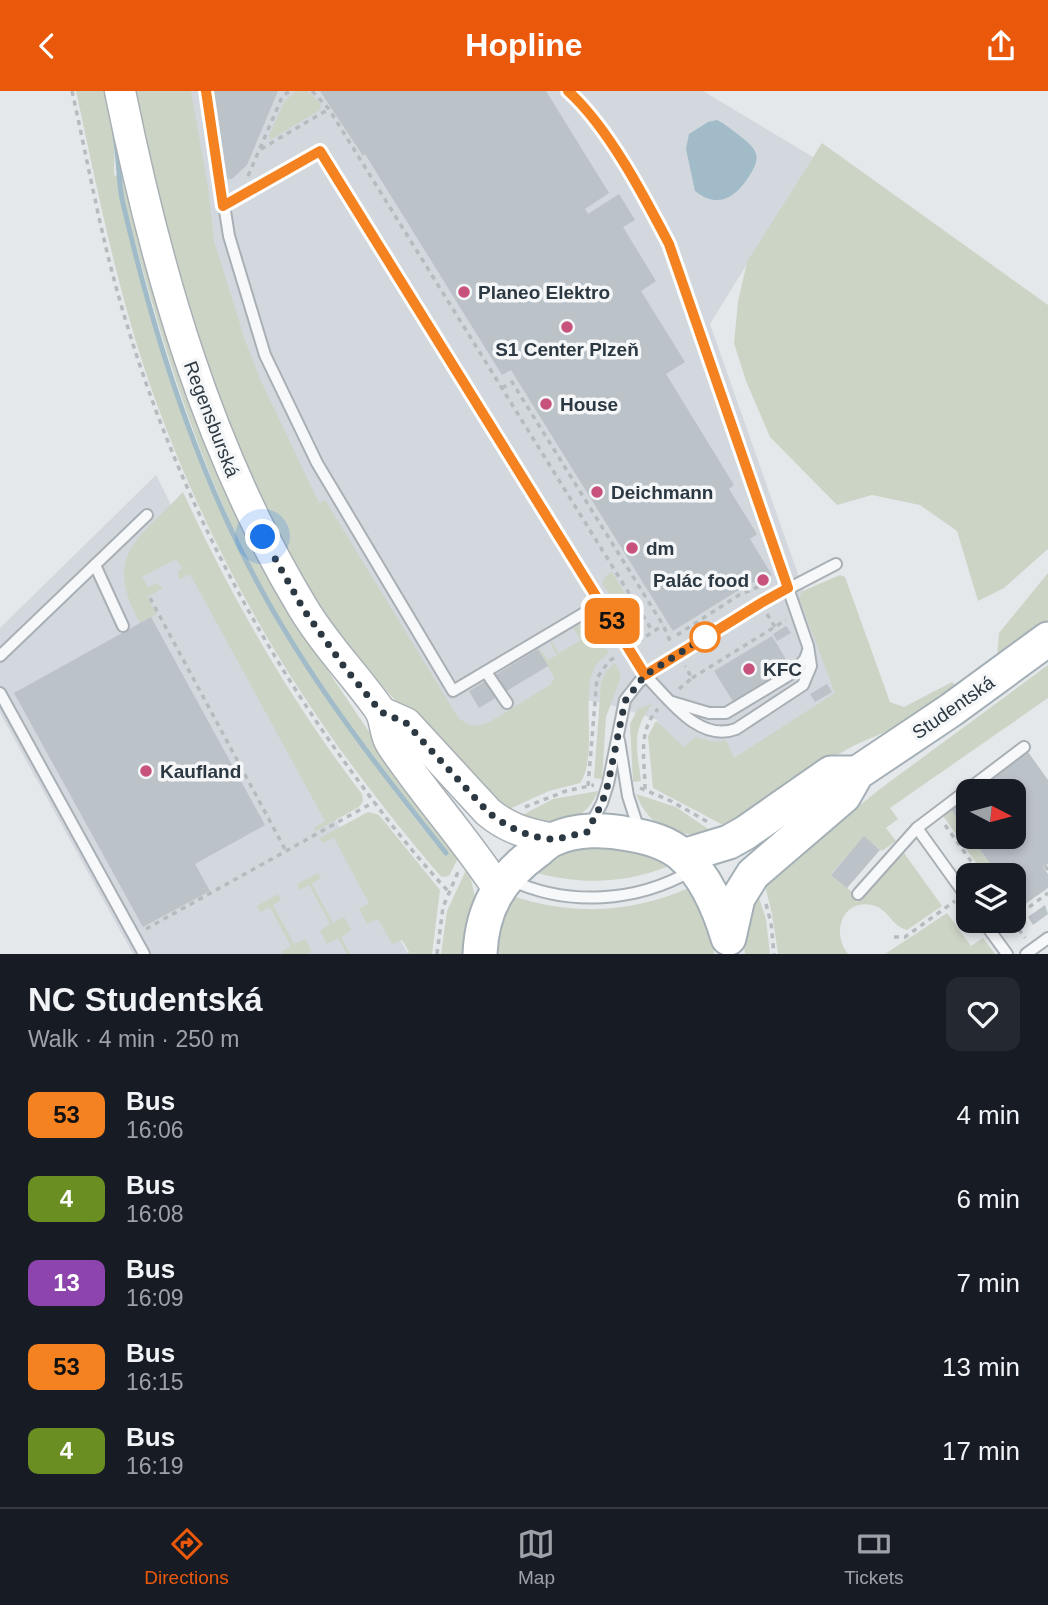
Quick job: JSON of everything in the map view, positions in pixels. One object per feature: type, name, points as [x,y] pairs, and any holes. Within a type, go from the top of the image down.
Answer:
[{"type":"main road","name":"Regensburská","points":[[120,91],[166,289],[193,372],[229,464],[263,537],[304,610],[329,647],[381,712],[388,741],[472,850],[502,883]]},
{"type":"main road","name":"Studentská","points":[[729,946],[738,898],[753,874],[844,796],[857,773],[951,710],[1048,639]]},
{"type":"main road","name":"Regensburská","points":[[381,712],[406,723],[500,823],[554,839]]},
{"type":"main road","name":"Studentská","points":[[688,863],[754,828],[831,773],[857,773]]},
{"type":"main road","name":"Studentská","points":[[480,954],[484,924],[502,883],[523,862],[554,839],[606,831],[656,840],[688,863],[714,897],[729,946]]},
{"type":"lane","points":[[206,91],[229,236],[265,355],[317,463],[453,691],[601,603]]},
{"type":"lane","points":[[223,206],[320,151],[645,675],[696,724],[724,733],[736,729],[803,685],[811,666],[808,646],[669,244],[609,140],[580,101],[568,91]]},
{"type":"lane","points":[[0,656],[147,515]]},
{"type":"lane","points":[[587,832],[605,794],[625,701],[645,675],[788,588],[836,564]]},
{"type":"lane","points":[[95,565],[123,626]]},
{"type":"lane","points":[[670,700],[709,713],[726,713],[794,673],[805,659],[808,646]]},
{"type":"lane","points":[[486,671],[507,703]]},
{"type":"lane","points":[[0,692],[144,954]]},
{"type":"lane","points":[[617,729],[628,796],[641,836]]},
{"type":"lane","points":[[858,894],[916,828],[1024,747]]},
{"type":"lane","points":[[916,828],[956,883]]},
{"type":"lane","points":[[502,883],[559,895],[603,897],[641,892],[666,883],[688,863]]},
{"type":"lane","points":[[992,933],[1007,954]]},
{"type":"lane","points":[[1026,954],[1048,938]]},
{"type":"path","points":[[72,91],[110,264],[146,387],[178,469],[216,551],[295,692],[374,802],[449,891]]},
{"type":"path","points":[[241,196],[283,95],[290,91]]},
{"type":"path","points":[[312,91],[329,109],[653,632]]},
{"type":"path","points":[[261,150],[329,109]]},
{"type":"path","points":[[502,388],[512,382],[663,625],[692,678]]},
{"type":"path","points":[[670,640],[739,595],[760,586]]},
{"type":"path","points":[[150,598],[286,851]]},
{"type":"path","points":[[645,789],[644,730],[650,717],[692,678],[797,614]]},
{"type":"path","points":[[588,786],[597,678],[609,661],[663,625]]},
{"type":"path","points":[[143,930],[374,802]]},
{"type":"path","points":[[936,812],[972,863]]},
{"type":"path","points":[[1026,909],[1048,893]]},
{"type":"path","points":[[765,902],[771,923],[774,954]]},
{"type":"path","points":[[894,937],[905,937],[956,904]]},
{"type":"shaded area","points":[[76,91],[105,91],[115,140],[114,175],[117,176],[158,335],[194,441],[237,544],[279,623],[322,690],[405,806],[446,855],[306,663],[233,529],[190,422],[155,312],[123,198],[119,175],[122,174],[121,166],[118,166],[118,140],[295,622],[390,763],[460,854],[449,876],[442,877],[436,871],[328,733],[265,633],[209,528],[185,474],[143,364],[106,229]]},
{"type":"shaded area","points":[[132,91],[191,91],[208,188],[214,241],[260,379],[319,503],[325,500],[459,719],[473,726],[486,724],[550,685],[554,679],[553,675],[538,649],[548,660],[557,655],[550,643],[552,642],[559,653],[581,640],[573,628],[580,624],[594,626],[609,653],[595,666],[590,680],[588,759],[580,783],[549,791],[500,813],[370,673],[328,623],[265,515],[187,323]]},
{"type":"shaded area","points":[[185,91],[703,91],[813,157],[710,324],[840,694],[713,776],[662,730],[657,720],[605,703],[578,699],[496,777],[356,583],[260,384],[208,231]]},
{"type":"shaded area","points":[[296,91],[308,91],[321,104],[320,110],[270,140],[269,136],[284,102]]},
{"type":"shaded area","points":[[822,143],[1048,305],[1048,549],[1004,588],[978,601],[957,531],[920,505],[872,495],[837,505],[770,437],[746,381],[734,343],[738,302],[747,262]]},
{"type":"shaded area","points":[[156,475],[243,648],[408,954],[133,954],[0,713],[0,628]]},
{"type":"shaded area","points":[[183,492],[264,648],[311,722],[362,794],[363,801],[359,807],[316,831],[314,828],[325,821],[190,574],[179,580],[178,572],[182,568],[176,559],[142,577],[148,587],[157,583],[163,588],[147,597],[157,614],[140,623],[129,600],[124,580],[125,564],[130,550]]},
{"type":"shaded area","points":[[612,572],[645,627],[639,636],[602,584],[604,578]]},
{"type":"shaded area","points":[[1048,573],[1048,625],[997,657],[999,633]]},
{"type":"shaded area","points":[[840,575],[845,577],[890,702],[904,707],[952,682],[959,689],[908,722],[855,745],[809,771],[745,816],[725,826],[653,788],[648,736],[656,721],[684,747],[695,737],[715,742],[726,740],[734,758],[835,693],[799,598],[805,590]]},
{"type":"shaded area","points":[[615,663],[620,679],[606,717],[602,779],[594,778],[601,683],[606,671]]},
{"type":"shaded area","points":[[1048,665],[1048,698],[890,808],[898,819],[886,828],[896,841],[882,851],[864,837],[831,874],[860,899],[904,853],[942,906],[907,930],[897,925],[878,907],[853,907],[842,919],[840,928],[840,937],[848,954],[778,954],[766,890],[768,879],[880,789]]},
{"type":"shaded area","points":[[652,704],[638,732],[641,781],[633,782],[630,724],[638,709]]},
{"type":"shaded area","points":[[598,791],[583,813],[563,822],[513,820],[553,799]]},
{"type":"shaded area","points":[[636,794],[676,807],[711,831],[687,834],[666,829],[648,815]]},
{"type":"shaded area","points":[[950,808],[956,816],[956,834],[941,813]]},
{"type":"shaded area","points":[[368,812],[379,815],[440,890],[432,954],[406,954],[409,952],[402,940],[392,944],[378,919],[367,924],[359,909],[369,903],[334,838],[322,843],[320,838]]},
{"type":"shaded area","points":[[616,845],[651,855],[669,866],[635,876],[602,881],[568,879],[533,872],[572,851]]},
{"type":"shaded area","points":[[966,849],[979,849],[989,863],[976,863]]},
{"type":"shaded area","points":[[468,866],[475,897],[466,954],[441,954],[447,911]]},
{"type":"shaded area","points":[[318,873],[321,878],[312,884],[333,923],[344,917],[351,930],[341,937],[350,954],[347,954],[338,938],[327,944],[320,931],[330,924],[309,885],[300,890],[297,884]]},
{"type":"shaded area","points":[[691,887],[713,938],[714,954],[495,954],[498,929],[512,896],[558,907],[603,909],[647,902]]},
{"type":"shaded area","points":[[278,894],[281,900],[273,905],[294,944],[305,939],[312,952],[282,954],[281,952],[291,946],[270,907],[260,912],[257,906]]},
{"type":"shaded area","points":[[758,895],[766,919],[770,954],[745,954],[742,930]]},
{"type":"shaded area","points":[[947,913],[956,925],[956,933],[962,933],[971,946],[983,938],[995,954],[885,954]]},
{"type":"water","points":[[717,120],[752,147],[756,161],[746,181],[736,193],[717,200],[695,191],[686,149],[689,134],[708,122]]},
{"type":"building","points":[[210,91],[278,91],[247,165],[232,179],[226,179],[223,175]]},
{"type":"building","name":"S1 Center Plzeň","points":[[320,91],[546,91],[609,193],[585,209],[588,214],[619,194],[635,220],[623,227],[656,281],[641,291],[685,362],[666,374],[734,485],[729,489],[757,534],[750,539],[772,575],[747,585],[673,631],[511,370],[502,375],[365,154],[363,156]]},
{"type":"building","points":[[151,617],[265,825],[195,864],[210,891],[143,927],[14,693]]},
{"type":"building","points":[[786,626],[791,633],[777,641],[773,634]]},
{"type":"building","name":"KFC","points":[[772,636],[787,661],[778,666],[783,674],[734,703],[714,671]]},
{"type":"building","points":[[538,649],[548,666],[479,708],[469,691]]},
{"type":"building","points":[[827,684],[832,692],[815,702],[810,694]]},
{"type":"building","points":[[1028,752],[1048,780],[1048,864],[1043,867],[1048,874],[1048,888],[1026,903],[1026,863],[989,863],[980,849],[1026,849],[1026,779],[990,779]]},
{"type":"building","points":[[956,804],[956,816],[950,808]]},
{"type":"building","points":[[864,836],[880,850],[847,888],[831,875]]},
{"type":"building","points":[[1045,905],[1048,914],[1033,925],[1028,917]]},
{"type":"waterway","points":[[115,136],[122,199],[151,313],[188,426],[234,535],[260,588],[308,667],[365,748],[446,853]]},
{"type":"bus line","name":"53","points":[[206,91],[223,206],[320,151],[645,675],[788,588],[669,244],[609,140],[580,101],[568,91]]},
{"type":"place","name":"Planeo Elektro","points":[[464,292]]},
{"type":"place","name":"S1 Center Plzeň","points":[[567,327]]},
{"type":"place","name":"House","points":[[546,404]]},
{"type":"place","name":"Deichmann","points":[[597,492]]},
{"type":"place","name":"dm","points":[[632,548]]},
{"type":"place","name":"Palác food","points":[[763,580]]},
{"type":"place","name":"KFC","points":[[749,669]]},
{"type":"place","name":"Kaufland","points":[[146,771]]},
{"type":"route","points":[[263,537],[304,610],[329,647],[381,712],[406,723],[500,823],[531,834],[554,839],[587,832],[602,803],[608,784],[617,729],[625,701],[645,675],[705,637]]}]
